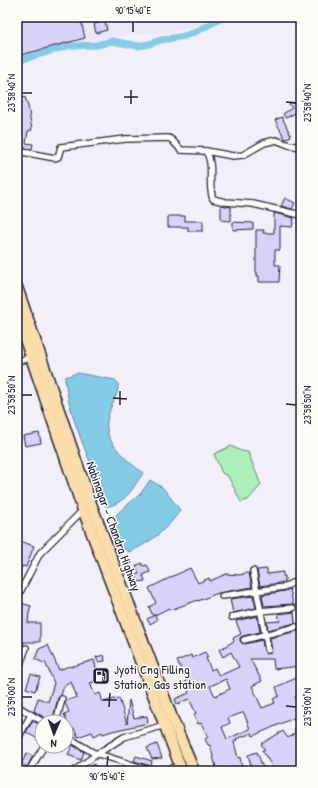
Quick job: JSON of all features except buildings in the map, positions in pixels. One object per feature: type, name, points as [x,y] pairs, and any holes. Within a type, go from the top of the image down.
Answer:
[{"type":"highway","name":"Nabinagar - Chandra Highway","points":[[17,287],[22,319],[31,358],[83,510],[166,724],[181,768]]},
{"type":"highway","name":"Nabinagar - Chandra Highway","points":[[22,319],[173,720],[194,771]]},
{"type":"street","points":[[17,151],[55,158],[58,157],[59,149],[61,147],[125,139],[168,138],[182,150],[206,151],[233,156],[243,155],[264,143],[276,140],[289,145],[301,147]]},
{"type":"street","points":[[206,151],[210,159],[210,191],[213,199],[225,202],[253,204],[301,215]]},
{"type":"street","points":[[17,361],[31,358]]},
{"type":"street","points":[[17,598],[40,553],[83,510]]},
{"type":"street","points":[[253,571],[268,650]]},
{"type":"street","points":[[222,596],[284,587],[292,583]]},
{"type":"street","points":[[232,617],[260,611],[293,608]]},
{"type":"street","points":[[244,640],[296,627]]},
{"type":"street","points":[[17,673],[26,648]]},
{"type":"street","points":[[58,714],[62,699]]},
{"type":"street","points":[[17,706],[32,715],[17,740]]},
{"type":"street","points":[[74,771],[124,737],[166,724]]},
{"type":"street","points":[[74,741],[97,754],[152,771]]},
{"type":"street","points":[[29,771],[39,754]]},
{"type":"street","points":[[161,771],[181,768]]},
{"type":"shaded area","points":[[17,17],[209,17],[205,25],[165,32],[111,36],[17,56]]},
{"type":"green space","points":[[231,446],[241,451],[248,452],[261,485],[248,500],[241,502],[228,476],[222,473],[214,454]]},
{"type":"water","points":[[77,373],[115,380],[118,383],[117,393],[107,420],[108,434],[111,441],[120,453],[143,473],[124,498],[113,505],[106,507],[70,405],[65,377]]},
{"type":"water","points":[[150,480],[163,488],[180,510],[158,535],[144,545],[129,552],[121,546],[114,533],[112,526],[113,520],[121,510],[141,493]]},
{"type":"waterway","points":[[17,61],[68,46],[97,45],[112,41],[138,46],[149,44],[193,33],[224,17]]},
{"type":"place","name":"Jyoti Cng Filling Station, Gas station","points":[[101,676]]}]
